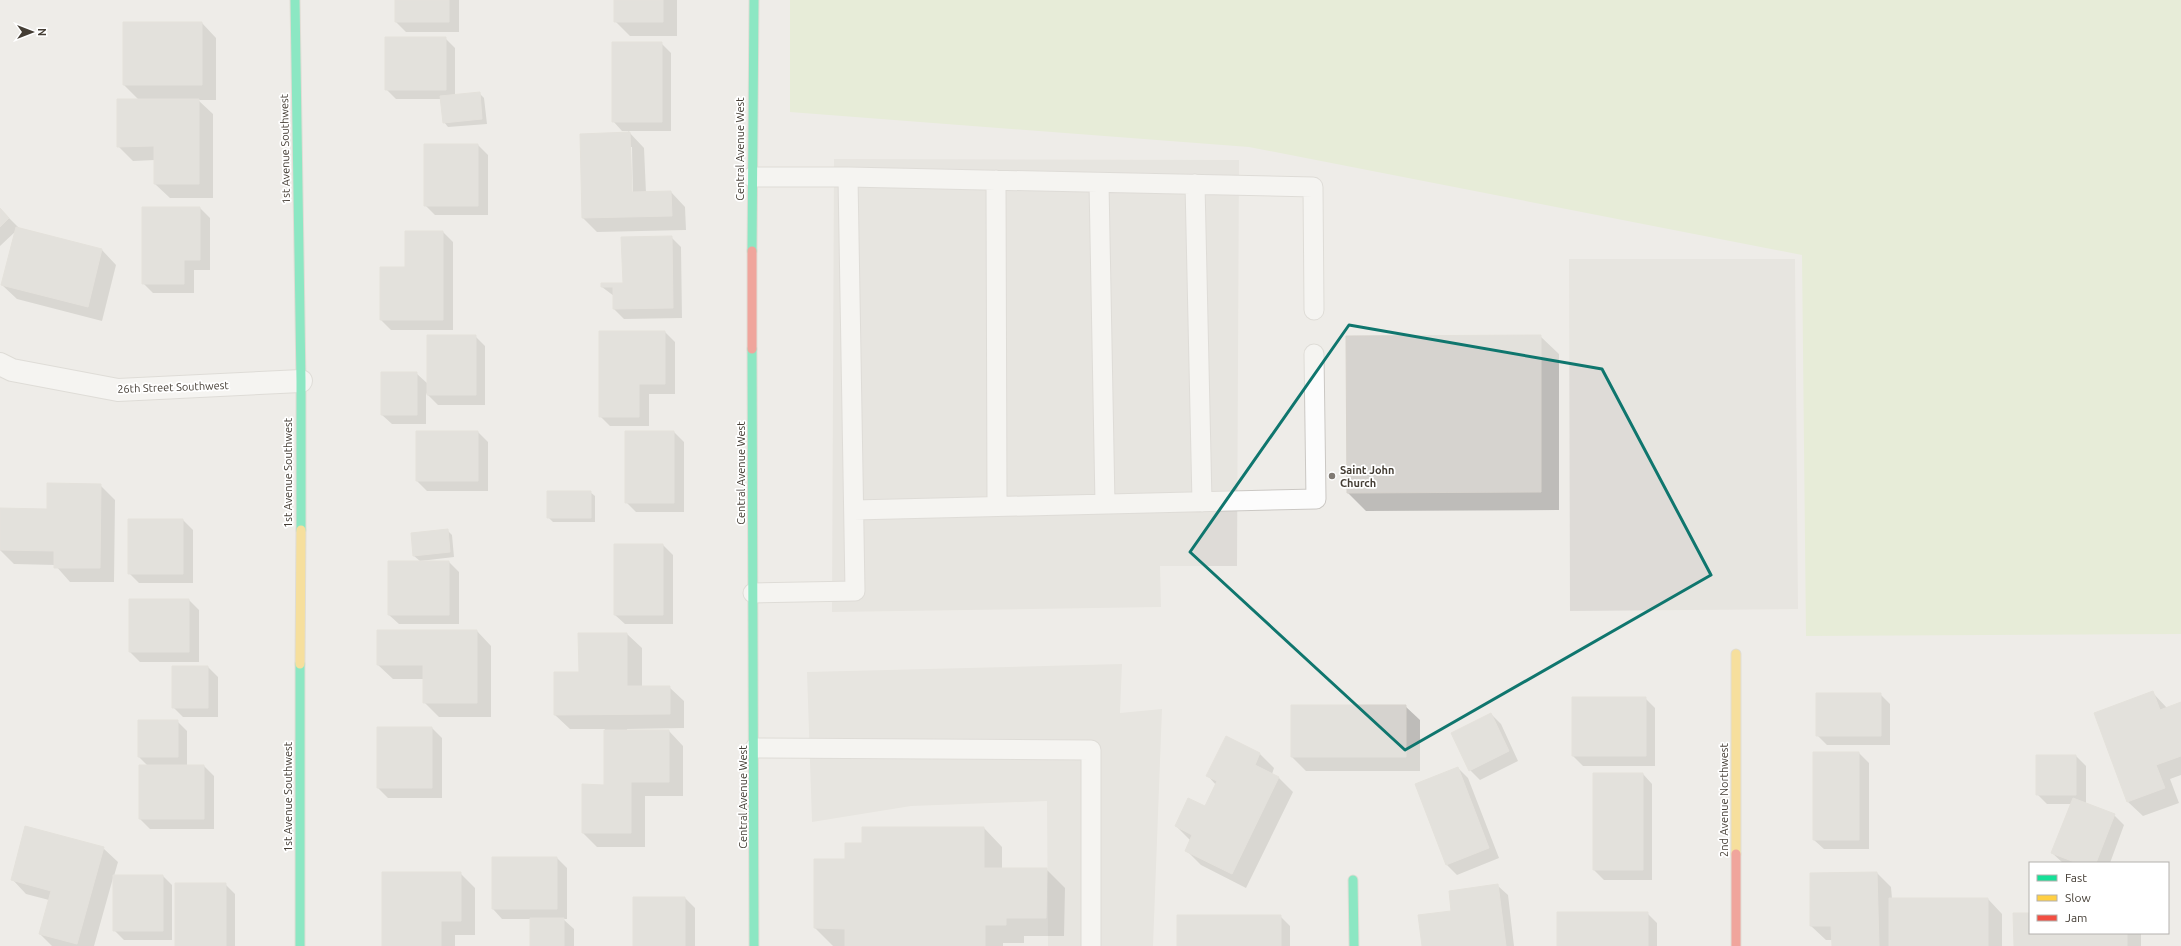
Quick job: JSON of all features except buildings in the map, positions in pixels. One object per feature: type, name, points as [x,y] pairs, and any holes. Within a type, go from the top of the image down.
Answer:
[{"type":"street","name":"1st Avenue Southwest","points":[[295,0],[301,381],[300,946]]},
{"type":"street","name":"Central Avenue West","points":[[754,0],[752,177],[755,748],[754,946]]},
{"type":"street","name":"26th Street Southwest","points":[[0,364],[12,370],[118,390],[301,381]]},
{"type":"street","name":"2nd Avenue Northwest","points":[[1736,654],[1736,946]]},
{"type":"street","points":[[1353,880],[1354,946]]},
{"type":"lane","points":[[752,177],[848,177],[1313,187],[1314,310]]},
{"type":"lane","points":[[753,593],[855,591],[848,177]]},
{"type":"lane","points":[[996,180],[997,506]]},
{"type":"lane","points":[[1099,183],[1105,504]]},
{"type":"lane","points":[[1196,184],[1202,502]]},
{"type":"lane","points":[[854,510],[1316,499],[1314,354]]},
{"type":"lane","points":[[755,748],[1091,750],[1091,946]]},
{"type":"highlighted area","points":[[1349,325],[1602,369],[1711,575],[1405,750],[1190,552]]},
{"type":"green space","points":[[790,0],[2181,0],[2181,634],[1806,636],[1802,255],[1249,147],[790,112]]},
{"type":"shaded area","points":[[834,159],[1239,160],[1237,566],[1160,566],[1161,607],[832,612]]},
{"type":"shaded area","points":[[1569,259],[1795,259],[1798,609],[1570,611]]},
{"type":"shaded area","points":[[1122,664],[1120,713],[1162,709],[1153,946],[1048,946],[1047,801],[911,806],[812,822],[807,672]]},
{"type":"traffic: fast","points":[[295,0],[301,381],[301,530]]},
{"type":"traffic: fast","points":[[752,251],[754,0]]},
{"type":"traffic: fast","points":[[752,349],[754,946]]},
{"type":"traffic: fast","points":[[300,664],[300,946]]},
{"type":"traffic: fast","points":[[1353,880],[1354,946]]},
{"type":"traffic: slow","points":[[300,664],[301,530]]},
{"type":"traffic: slow","points":[[1736,654],[1736,854]]},
{"type":"traffic: jam","points":[[752,251],[752,349]]},
{"type":"traffic: jam","points":[[1736,854],[1736,946]]},
{"type":"place","name":"Saint John Church","points":[[1332,476]]}]
